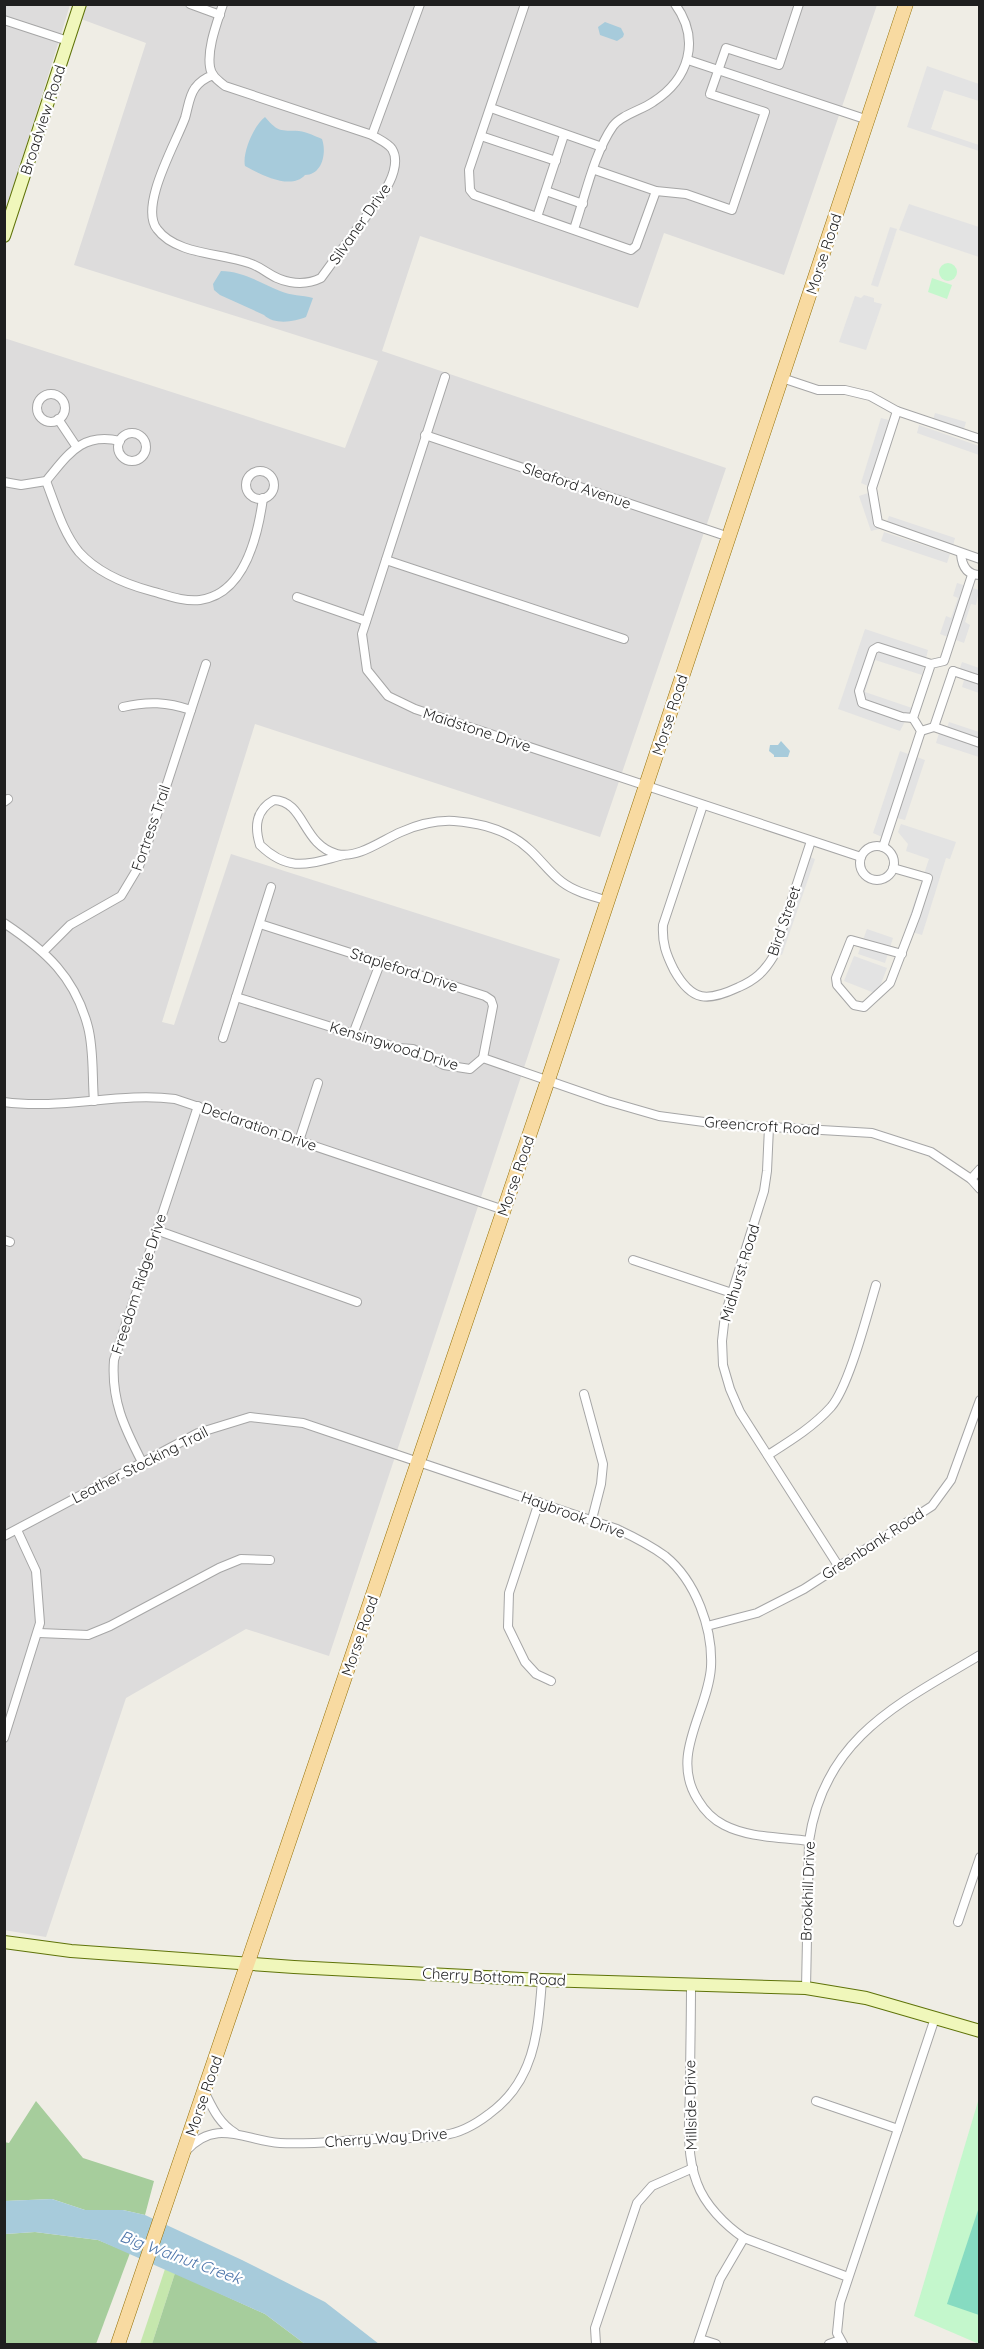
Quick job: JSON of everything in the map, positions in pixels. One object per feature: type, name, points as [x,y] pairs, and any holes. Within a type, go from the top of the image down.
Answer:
[{"type":"main road","name":"Broadview Road","points":[[4,236],[80,4]]},
{"type":"main road","name":"Morse Road","points":[[118,2344],[548,1080],[906,4]]},
{"type":"main road","name":"Cherry Bottom Road","points":[[4,1942],[79,1951],[248,1963],[542,1980],[806,1988],[866,1998],[980,2031]]},
{"type":"street","points":[[190,4],[220,15]]},
{"type":"street","points":[[223,4],[211,50],[210,68],[213,75],[225,86],[372,135],[420,4]]},
{"type":"street","points":[[525,4],[469,170],[469,184],[474,195],[631,250],[634,249],[656,191]]},
{"type":"street","points":[[574,229],[602,147],[615,123],[654,102],[675,84],[688,60],[690,44],[685,18],[675,4]]},
{"type":"street","points":[[595,170],[656,191],[686,194],[732,210],[765,112],[710,94],[726,48],[779,65],[800,4]]},
{"type":"street","points":[[4,20],[68,41]]},
{"type":"street","points":[[688,60],[868,120]]},
{"type":"street","name":"Silvaner Drive","points":[[213,75],[202,79],[193,90],[157,186],[152,209],[157,230],[189,250],[251,263],[269,275],[293,283],[312,282],[321,278],[384,192],[393,170],[392,147],[372,135]]},
{"type":"street","points":[[491,108],[602,147]]},
{"type":"street","points":[[537,217],[564,135]]},
{"type":"street","points":[[481,136],[556,162]]},
{"type":"street","points":[[546,191],[583,204]]},
{"type":"street","name":"Maidstone Drive","points":[[445,376],[362,634],[367,670],[388,696],[415,709],[861,857]]},
{"type":"street","points":[[782,378],[818,390],[845,390],[870,396],[897,411],[980,439]]},
{"type":"street","points":[[897,411],[872,488],[878,523],[980,559]]},
{"type":"street","points":[[58,419],[76,446]]},
{"type":"street","name":"Sleaford Avenue","points":[[425,435],[729,537]]},
{"type":"street","points":[[4,482],[21,485],[46,481],[76,446],[102,438],[120,441]]},
{"type":"street","points":[[46,481],[70,539],[90,562],[109,575],[136,587],[190,600],[202,600],[222,592],[231,585],[243,568],[256,534],[262,514],[263,498]]},
{"type":"street","points":[[944,661],[976,575],[965,569],[961,554]]},
{"type":"street","points":[[386,560],[624,639]]},
{"type":"street","points":[[297,597],[366,621]]},
{"type":"street","points":[[913,718],[902,717],[862,703],[859,698],[859,691],[873,650],[878,647],[931,664],[944,661]]},
{"type":"street","points":[[944,661],[953,671],[980,680]]},
{"type":"street","name":"Fortress Trail","points":[[43,952],[70,924],[121,896],[128,888],[148,842],[206,664]]},
{"type":"street","points":[[913,718],[931,664]]},
{"type":"street","points":[[934,727],[953,671]]},
{"type":"street","points":[[123,707],[153,702],[172,704],[190,710]]},
{"type":"street","points":[[883,848],[921,731],[913,718]]},
{"type":"street","points":[[921,731],[934,727],[980,743]]},
{"type":"street","points":[[344,855],[334,853],[310,836],[293,807],[287,802],[274,800],[261,810],[256,826],[260,845],[275,856],[293,863],[314,864],[344,855],[373,846],[417,826],[447,821],[474,824],[509,836],[528,848],[560,881],[575,890],[608,901]]},
{"type":"street","name":"Bird Street","points":[[703,805],[663,925],[663,943],[668,959],[684,988],[701,996],[720,997],[751,982],[765,972],[773,957],[811,840]]},
{"type":"street","points":[[883,848],[891,854],[893,868],[891,873],[882,879],[871,879],[863,873],[861,857],[867,849],[883,848]]},
{"type":"street","points":[[893,868],[927,878],[902,954],[890,983],[864,1006],[854,1005],[840,992],[836,978],[851,940],[902,954]]},
{"type":"street","points":[[223,1038],[271,887]]},
{"type":"street","points":[[4,922],[43,952],[60,968],[70,984],[88,1029],[94,1101]]},
{"type":"street","name":"Stapleford Drive","points":[[260,924],[485,996],[491,1000],[493,1013],[483,1058]]},
{"type":"street","points":[[354,1034],[381,961]]},
{"type":"street","name":"Kensingwood Drive","points":[[236,997],[398,1048],[413,1049],[444,1065],[470,1069],[483,1058]]},
{"type":"street","points":[[483,1058],[548,1080]]},
{"type":"street","name":"Greencroft Road","points":[[548,1080],[659,1116],[718,1125],[872,1133],[931,1152],[971,1179]]},
{"type":"street","points":[[299,1140],[318,1083]]},
{"type":"street","name":"Declaration Drive","points":[[4,1102],[28,1105],[150,1096],[175,1099],[504,1210]]},
{"type":"street","name":"Freedom Ridge Drive","points":[[142,1462],[122,1423],[112,1382],[114,1360],[198,1106]]},
{"type":"street","name":"Midhurst Road","points":[[769,1127],[768,1167],[764,1191],[725,1315],[722,1361],[740,1412],[839,1567]]},
{"type":"street","points":[[980,1169],[971,1179],[980,1189]]},
{"type":"street","points":[[156,1230],[357,1302]]},
{"type":"street","points":[[633,1260],[732,1293]]},
{"type":"street","points":[[768,1455],[807,1430],[832,1406],[844,1383],[876,1285]]},
{"type":"street","points":[[584,1394],[603,1464],[602,1484],[592,1520]]},
{"type":"street","name":"Greenbank Road","points":[[707,1626],[757,1613],[804,1589],[920,1515],[942,1494],[958,1462],[980,1400]]},
{"type":"street","name":"Leather Stocking Trail","points":[[4,1536],[198,1432],[250,1417],[303,1423],[419,1462]]},
{"type":"street","name":"Haybrook Drive","points":[[419,1462],[592,1520],[643,1542],[666,1557],[694,1593],[707,1626],[711,1652],[709,1681],[687,1751],[687,1766],[695,1795],[705,1812],[723,1825],[746,1833],[809,1840]]},
{"type":"street","points":[[539,1502],[509,1593],[508,1627],[525,1662],[536,1674],[551,1681]]},
{"type":"street","points":[[4,1738],[39,1633],[40,1623],[36,1571],[17,1530]]},
{"type":"street","points":[[39,1633],[88,1635],[110,1626],[219,1568],[241,1559],[270,1560]]},
{"type":"street","name":"Brookhill Drive","points":[[806,1988],[811,1826],[824,1790],[842,1754],[889,1710],[980,1655]]},
{"type":"street","points":[[958,1922],[980,1857]]},
{"type":"street","name":"Cherry Way Drive","points":[[184,2154],[195,2141],[211,2134],[235,2133],[278,2143],[316,2143],[445,2135],[478,2122],[501,2106],[517,2087],[522,2077],[537,2038],[542,1980]]},
{"type":"street","name":"Millside Drive","points":[[691,1986],[689,2131],[697,2183],[713,2209],[744,2238],[848,2277]]},
{"type":"street","points":[[829,2344],[842,2342],[837,2333],[840,2303],[935,2018]]},
{"type":"street","points":[[205,2093],[218,2118],[235,2133]]},
{"type":"street","points":[[816,2101],[898,2129]]},
{"type":"street","points":[[596,2344],[595,2328],[637,2203],[652,2186],[693,2168]]},
{"type":"street","points":[[716,2344],[699,2342],[720,2280],[744,2238]]},
{"type":"shaded area","points":[[5,5],[70,5],[5,214]]},
{"type":"shaded area","points":[[86,5],[877,5],[784,275],[664,233],[638,308],[420,236],[382,351],[726,468],[600,837],[255,724],[162,1022],[174,1025],[231,854],[560,959],[329,1656],[246,1629],[126,1698],[46,1937],[4,1930],[4,338],[345,448],[378,361],[74,265],[146,43],[81,19]]},
{"type":"shaded area","points":[[927,66],[979,84],[979,101],[944,90],[931,129],[979,145],[979,151],[907,127]]},
{"type":"shaded area","points":[[909,204],[979,227],[979,257],[899,230]]},
{"type":"shaded area","points":[[890,227],[897,229],[878,287],[871,285]]},
{"type":"shaded area","points":[[864,295],[882,304],[866,350],[839,342],[855,296],[861,298]]},
{"type":"shaded area","points":[[935,413],[966,422],[964,429],[933,420]]},
{"type":"shaded area","points":[[881,418],[889,420],[868,486],[861,483]]},
{"type":"shaded area","points":[[919,425],[979,446],[979,455],[917,433]]},
{"type":"shaded area","points":[[868,493],[879,529],[871,531],[859,496]]},
{"type":"shaded area","points":[[889,516],[955,538],[953,546],[886,524]]},
{"type":"shaded area","points":[[884,532],[950,554],[947,563],[881,541]]},
{"type":"shaded area","points":[[957,583],[979,590],[976,605],[971,604],[965,622],[970,625],[964,643],[940,634],[946,616],[951,618],[958,598],[953,596]]},
{"type":"shaded area","points":[[865,629],[928,650],[922,675],[875,660],[865,692],[912,708],[900,731],[838,709]]},
{"type":"shaded area","points":[[962,662],[979,668],[979,693],[962,687],[964,680],[957,677]]},
{"type":"shaded area","points":[[949,722],[979,732],[979,757],[936,743],[941,726],[947,728]]},
{"type":"shaded area","points":[[900,751],[925,760],[905,820],[897,818],[893,830],[882,837],[873,833]]},
{"type":"shaded area","points":[[901,824],[956,842],[950,859],[946,858],[922,935],[905,930],[929,859],[906,851],[908,844],[898,832]]},
{"type":"shaded area","points":[[810,857],[815,859],[782,955],[778,954]]},
{"type":"shaded area","points":[[867,929],[893,938],[885,963],[858,954]]},
{"type":"shaded area","points":[[854,956],[887,968],[877,994],[844,981]]},
{"type":"green space","points":[[948,263],[954,266],[957,272],[954,278],[948,281],[942,278],[939,272],[942,266]]},
{"type":"green space","points":[[932,278],[952,285],[947,299],[928,292]]},
{"type":"green space","points":[[979,2098],[979,2344],[914,2316]]},
{"type":"green space","points":[[36,2101],[83,2158],[154,2181],[145,2215],[123,2210],[85,2210],[52,2199],[5,2201],[4,2142],[9,2143]]},
{"type":"green space","points":[[979,2207],[979,2315],[947,2304]]},
{"type":"green space","points":[[35,2232],[98,2240],[130,2253],[96,2344],[5,2344],[5,2234]]},
{"type":"green space","points":[[165,2269],[175,2273],[152,2344],[140,2344]]},
{"type":"green space","points":[[175,2273],[265,2314],[305,2344],[152,2344]]},
{"type":"water","points":[[605,22],[621,28],[623,37],[617,41],[600,35],[598,27]]},
{"type":"water","points":[[265,117],[280,130],[302,132],[322,139],[323,157],[316,171],[299,180],[284,181],[267,177],[245,166],[245,154],[250,140]]},
{"type":"water","points":[[221,271],[244,275],[284,293],[313,298],[306,317],[290,321],[273,320],[220,295],[214,290],[213,284]]},
{"type":"water","points":[[781,741],[790,751],[788,757],[774,757],[769,751],[770,745],[778,745]]},
{"type":"water","name":"Big Walnut Creek","points":[[52,2199],[85,2210],[123,2210],[145,2215],[325,2302],[379,2344],[305,2344],[265,2314],[98,2240],[35,2232],[5,2234],[4,2201]]}]
